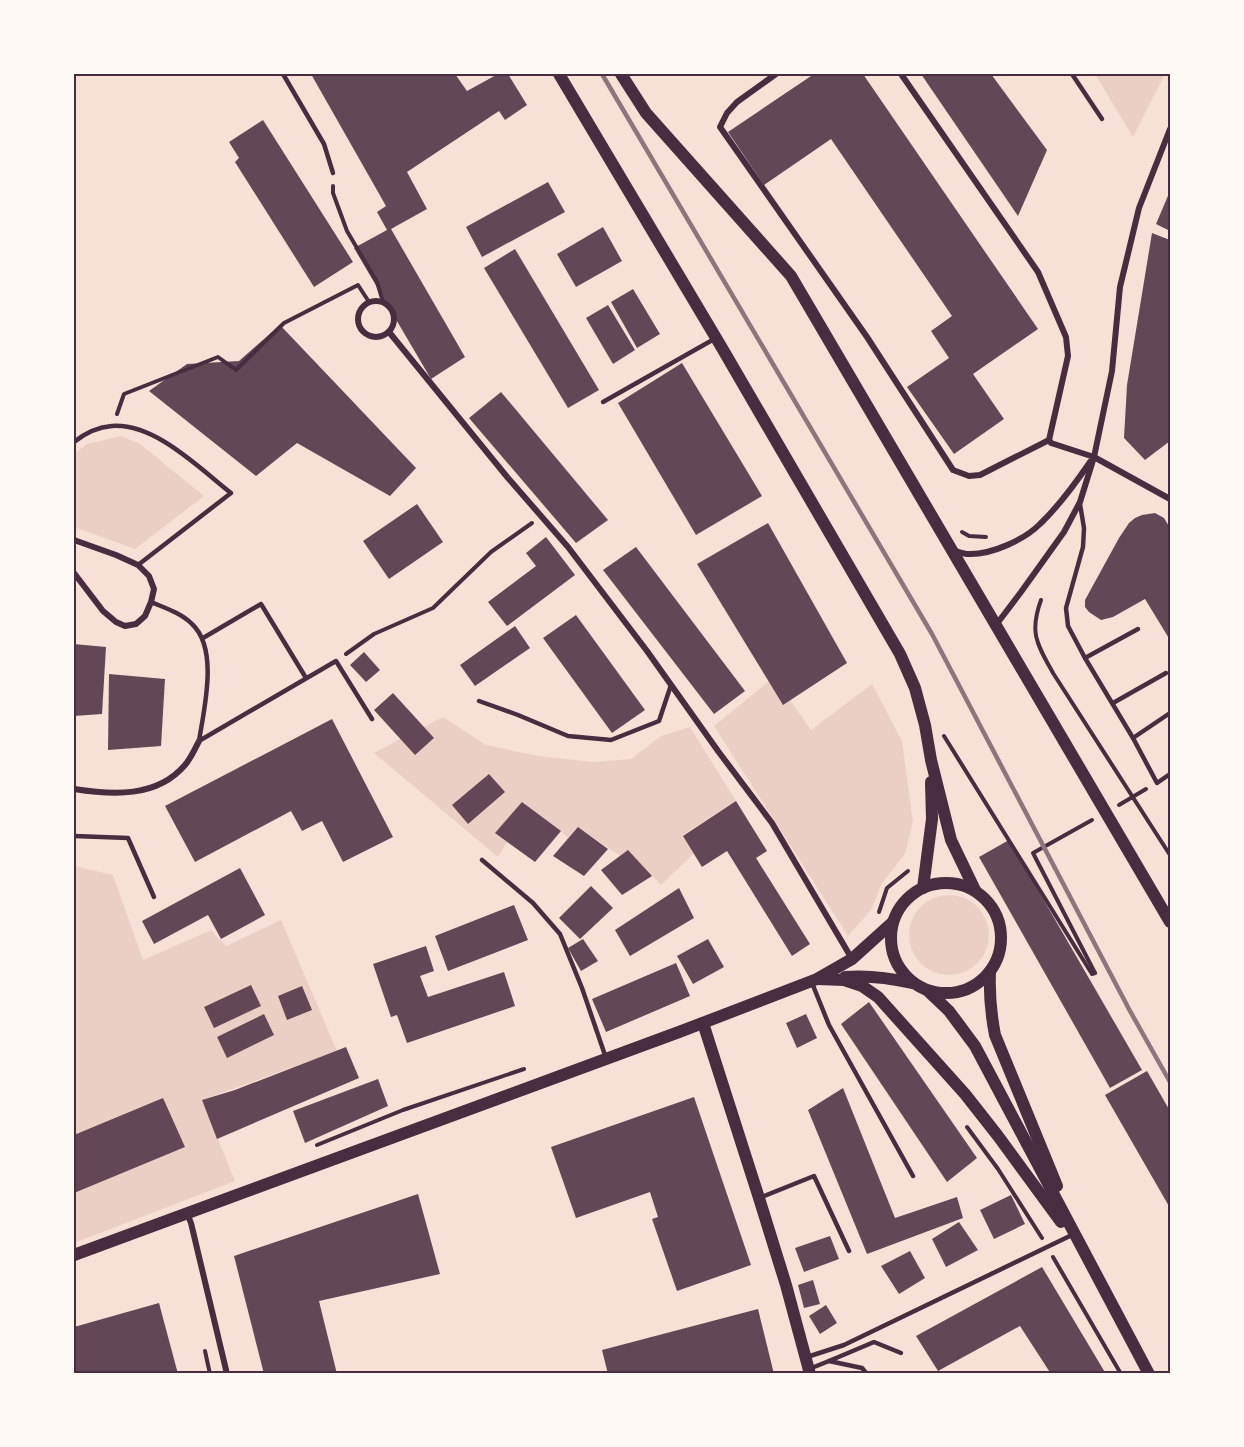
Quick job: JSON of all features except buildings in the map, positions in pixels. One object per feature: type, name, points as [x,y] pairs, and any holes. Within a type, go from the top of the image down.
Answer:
[{"type":"main road","points":[[559,74],[900,654],[915,688],[951,840],[975,890]]},
{"type":"main road","points":[[621,74],[646,114],[791,276],[1170,922]]},
{"type":"main road","points":[[923,888],[932,819],[931,760]]},
{"type":"main road","points":[[814,980],[857,976],[892,978],[912,983],[928,991],[945,994],[962,992],[978,985],[990,973],[999,956],[1002,938],[999,919],[989,902],[975,890],[957,883],[941,883],[923,888],[910,896],[900,908],[893,922],[892,953],[900,969],[912,983]]},
{"type":"main road","points":[[74,1255],[814,980],[852,959],[893,922]]},
{"type":"main road","points":[[990,973],[990,1013],[995,1035],[1084,1253]]},
{"type":"main road","points":[[814,980],[844,980],[862,986],[878,997],[965,1094],[1073,1235]]},
{"type":"main road","points":[[928,991],[949,1011],[975,1046],[1073,1235],[1149,1374]]},
{"type":"main road","points":[[702,1023],[786,1285],[808,1366]]},
{"type":"street","points":[[776,74],[737,102],[727,113],[720,127],[867,337],[953,470],[969,476],[980,475],[1048,440],[1068,356],[1066,337],[1038,272],[901,74]]},
{"type":"street","points":[[996,625],[1064,532],[1080,502],[1094,457],[1112,371],[1120,287],[1139,208],[1170,129]]},
{"type":"street","points":[[369,302],[383,302],[393,312],[393,326],[383,336],[376,338],[369,336],[359,326],[359,312],[369,302]]},
{"type":"street","points":[[389,332],[508,478],[568,547],[671,685],[772,824],[852,959]]},
{"type":"street","points":[[1048,440],[1094,457],[1170,499]]},
{"type":"street","points":[[954,551],[968,554],[990,551],[1012,543],[1039,525],[1094,457]]},
{"type":"street","points":[[74,540],[138,565],[149,576],[154,589],[151,602],[144,616],[136,624],[125,626],[103,611],[74,573]]},
{"type":"street","points":[[74,789],[95,792],[128,792],[153,788],[172,778],[186,764],[199,741]]},
{"type":"street","points":[[187,1213],[192,1223],[227,1374]]},
{"type":"lane","points":[[283,74],[324,144],[333,173]]},
{"type":"lane","points":[[1072,74],[1102,119]]},
{"type":"lane","points":[[603,402],[716,338]]},
{"type":"lane","points":[[74,442],[94,430],[112,426],[130,428],[153,435],[169,444],[231,493],[138,565]]},
{"type":"lane","points":[[1080,502],[1084,528],[1083,547],[1066,608],[1068,626],[1157,783],[1170,774]]},
{"type":"lane","points":[[151,602],[184,617],[194,625],[202,638],[208,658],[199,741]]},
{"type":"lane","points":[[202,638],[261,604],[306,678]]},
{"type":"lane","points":[[1085,658],[1138,629]]},
{"type":"lane","points":[[199,741],[336,661],[372,719]]},
{"type":"lane","points":[[1113,704],[1166,673]]},
{"type":"lane","points":[[479,701],[568,736],[611,740],[658,720],[671,685]]},
{"type":"lane","points":[[1133,738],[1170,713]]},
{"type":"lane","points":[[74,836],[128,838],[154,897]]},
{"type":"lane","points":[[482,860],[533,903],[560,934],[582,988],[606,1058]]},
{"type":"lane","points":[[814,980],[829,1024],[913,1176]]},
{"type":"lane","points":[[759,1198],[814,1176],[849,1251]]},
{"type":"lane","points":[[808,1366],[844,1345],[1073,1235]]},
{"type":"lane","points":[[808,1366],[829,1361],[874,1342],[901,1353]]},
{"type":"lane","points":[[829,1361],[862,1368],[867,1374]]},
{"type":"path","points":[[333,173],[333,193],[347,231],[377,282],[383,302]]},
{"type":"path","points":[[112,426],[124,394],[218,357],[236,370],[284,323],[358,285],[369,302]]},
{"type":"path","points":[[336,661],[374,634],[433,608],[490,552],[542,516]]},
{"type":"path","points":[[957,528],[969,536],[987,537]]},
{"type":"path","points":[[1041,600],[1035,616],[1039,647],[1053,673],[1170,855]]},
{"type":"path","points":[[939,728],[1092,974],[1095,973],[1033,853],[1093,819]]},
{"type":"path","points":[[1113,808],[1157,783]]},
{"type":"path","points":[[965,1124],[998,1168],[1085,1310],[1121,1374]]},
{"type":"shaded area","points":[[1095,74],[1165,74],[1133,137]]},
{"type":"shaded area","points":[[121,436],[140,444],[204,496],[135,549],[74,527],[74,454],[87,444]]},
{"type":"shaded area","points":[[774,677],[811,730],[872,684],[902,741],[913,822],[905,854],[882,883],[871,910],[848,936],[714,726]]},
{"type":"shaded area","points":[[443,717],[486,745],[538,756],[594,762],[631,759],[661,736],[690,727],[736,801],[683,835],[694,853],[661,885],[628,851],[620,856],[578,827],[568,838],[522,802],[495,833],[507,842],[498,857],[374,753]]},
{"type":"shaded area","points":[[74,866],[113,875],[143,960],[211,930],[226,946],[281,920],[337,1051],[202,1100],[235,1181],[74,1243]]},
{"type":"shaded area","points":[[949,895],[964,898],[977,907],[986,920],[989,935],[986,950],[977,963],[964,972],[949,975],[934,972],[921,963],[912,950],[909,935],[912,920],[921,907],[934,898]]},
{"type":"railway","points":[[602,74],[932,634],[1130,1011],[1170,1082]]}]
